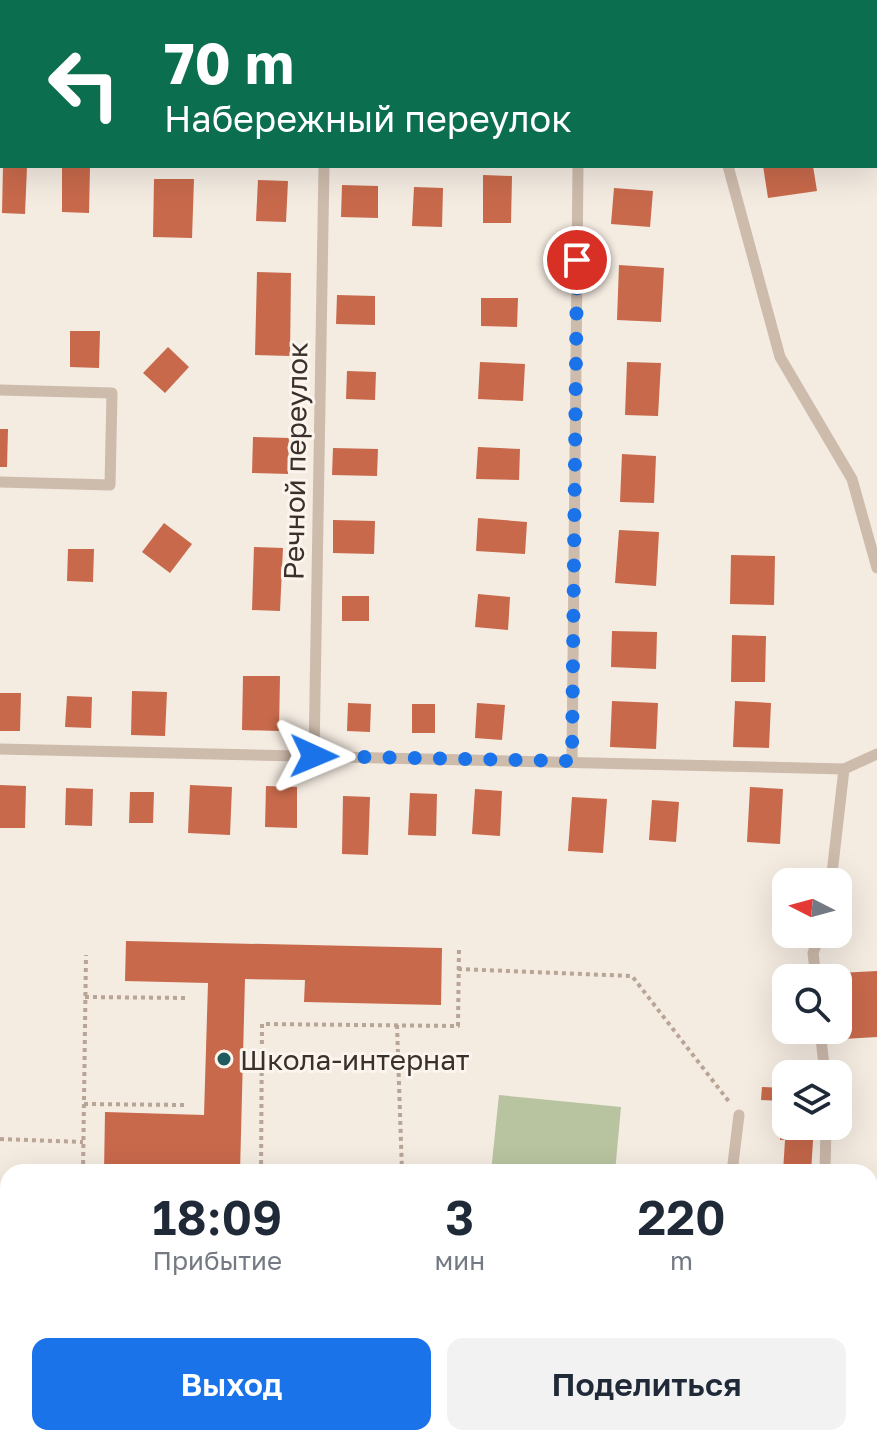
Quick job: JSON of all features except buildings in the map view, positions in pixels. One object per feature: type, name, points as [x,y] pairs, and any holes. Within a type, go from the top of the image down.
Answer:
[{"type":"lane","name":"Речной переулок","points":[[314,756],[324,168]]},
{"type":"lane","points":[[572,761],[578,168]]},
{"type":"lane","points":[[729,168],[780,357],[852,479],[877,568]]},
{"type":"lane","points":[[0,390],[112,393],[110,485],[0,482]]},
{"type":"lane","points":[[0,749],[844,769],[877,754]]},
{"type":"lane","points":[[833,868],[844,769]]},
{"type":"lane","points":[[733,1164],[739,1115]]},
{"type":"lane","points":[[825,1164],[826,1140]]},
{"type":"path","points":[[261,1164],[262,1024],[458,1026],[459,947]]},
{"type":"path","points":[[83,1164],[86,955]]},
{"type":"path","points":[[458,969],[632,976],[739,1115]]},
{"type":"path","points":[[85,997],[189,998]]},
{"type":"path","points":[[397,1025],[402,1164]]},
{"type":"path","points":[[84,1104],[184,1105]]},
{"type":"path","points":[[0,1139],[83,1142]]},
{"type":"green space","points":[[499,1095],[621,1107],[616,1164],[492,1164]]},
{"type":"place","name":"Школа-интернат","points":[[224,1059]]},
{"type":"route","points":[[314,756],[572,761],[577,260]]}]
